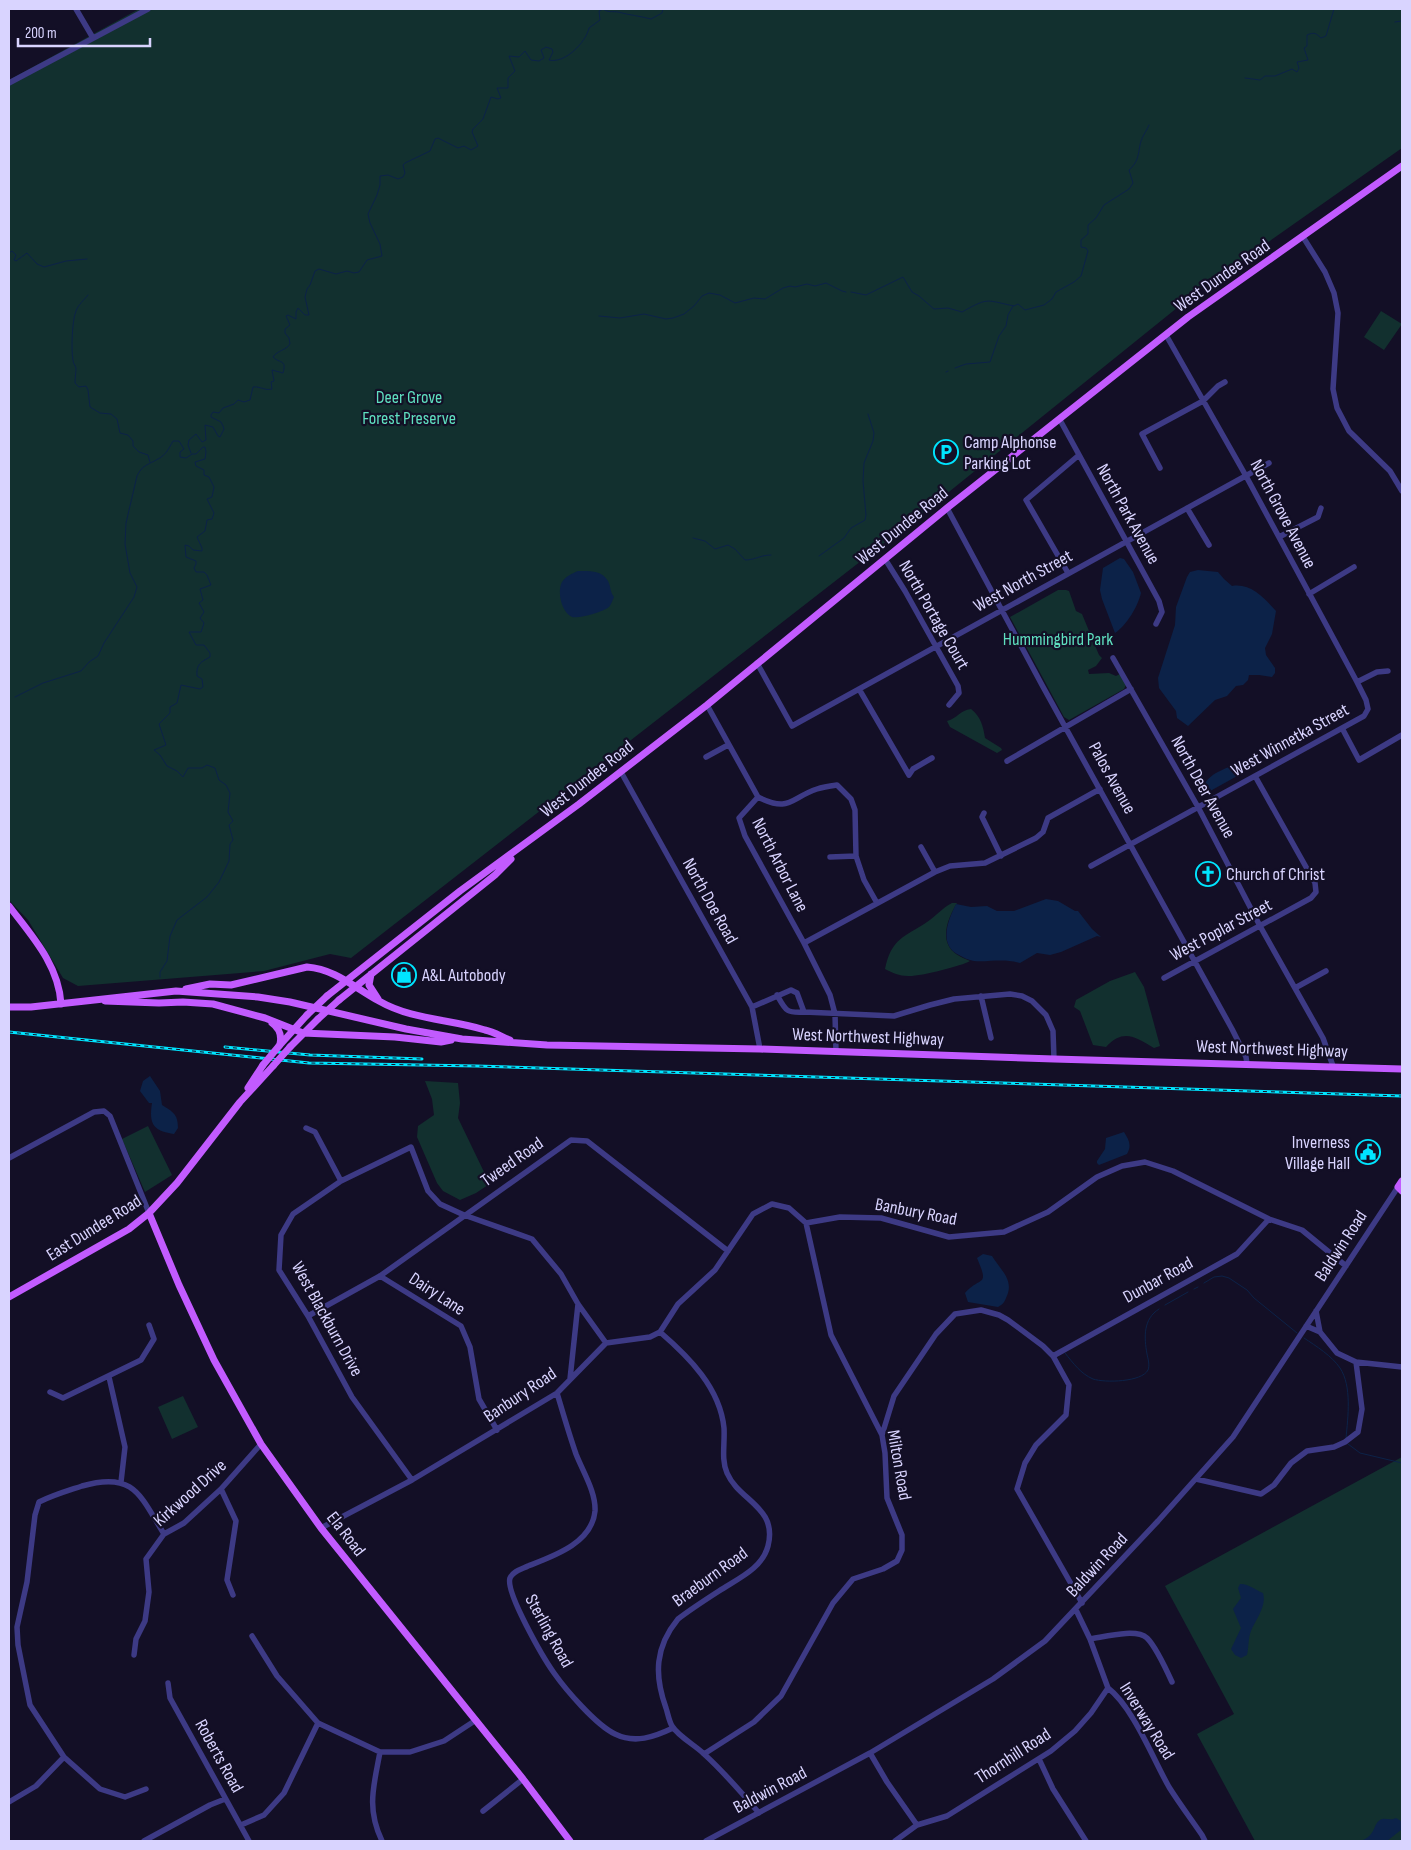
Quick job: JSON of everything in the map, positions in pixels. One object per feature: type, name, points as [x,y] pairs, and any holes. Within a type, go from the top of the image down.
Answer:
[{"type":"main road","name":"West Dundee Road","points":[[293,1030],[346,980],[460,891],[524,846],[707,705],[947,508],[1166,335],[1402,166]]},
{"type":"main road","name":"West Dundee Road","points":[[303,1033],[355,986],[495,875],[524,846]]},
{"type":"main road","points":[[9,906],[39,946],[51,967],[59,986],[61,1004]]},
{"type":"main road","points":[[9,1007],[61,1004],[82,1000],[176,991],[210,984],[231,985],[307,967],[320,968],[336,974],[380,1001],[404,1012],[486,1030],[515,1042]]},
{"type":"main road","points":[[371,974],[369,985],[380,1001]]},
{"type":"main road","name":"West Northwest Highway","points":[[176,991],[258,997],[462,1039],[547,1045],[760,1048],[1054,1059],[1402,1068]]},
{"type":"main road","points":[[82,1000],[200,1003],[226,1006],[265,1018],[303,1033],[395,1037],[441,1042],[462,1039]]},
{"type":"main road","points":[[265,1018],[278,1028],[281,1040],[279,1046]]},
{"type":"main road","name":"East Dundee Road","points":[[240,1102],[263,1065],[293,1030]]},
{"type":"main road","name":"East Dundee Road","points":[[9,1297],[129,1228],[149,1214],[177,1183],[240,1102],[303,1033]]},
{"type":"main road","name":"Ela Road","points":[[149,1214],[182,1293],[210,1352],[226,1384],[262,1444],[322,1528],[523,1779],[570,1841]]},
{"type":"street","points":[[76,9],[92,38]]},
{"type":"street","points":[[9,84],[148,9]]},
{"type":"street","points":[[1302,237],[1325,272],[1334,292],[1338,313],[1333,389],[1337,408],[1349,430],[1390,472],[1402,491]]},
{"type":"street","name":"North Grove Avenue","points":[[1166,335],[1279,537],[1357,682],[1366,700],[1368,709]]},
{"type":"street","points":[[1160,468],[1142,434],[1203,401],[1218,386],[1225,382]]},
{"type":"street","name":"North Park Avenue","points":[[1060,420],[1158,601],[1162,612],[1156,624]]},
{"type":"street","points":[[1068,573],[1026,500],[1079,455]]},
{"type":"street","name":"West North Street","points":[[757,663],[792,726],[1269,463]]},
{"type":"street","name":"Palos Avenue","points":[[947,508],[1236,1036],[1246,1057],[1247,1064]]},
{"type":"street","points":[[1187,508],[1209,545]]},
{"type":"street","points":[[1279,537],[1318,516],[1321,508]]},
{"type":"street","name":"North Portage Court","points":[[885,559],[958,686],[959,693],[949,704]]},
{"type":"street","points":[[1309,594],[1354,567]]},
{"type":"street","name":"North Deer Avenue","points":[[1114,658],[1198,807],[1260,926],[1323,1038],[1333,1066]]},
{"type":"street","points":[[1357,682],[1377,672],[1388,670]]},
{"type":"street","points":[[859,689],[909,775],[913,769],[932,758]]},
{"type":"street","points":[[1007,761],[1131,689]]},
{"type":"street","name":"North Arbor Lane","points":[[707,705],[758,797],[739,818],[745,836],[830,995],[835,1014],[836,1051]]},
{"type":"street","name":"West Winnetka Street","points":[[1091,866],[1364,716],[1368,709]]},
{"type":"street","points":[[1342,728],[1359,760],[1402,735]]},
{"type":"street","points":[[706,758],[728,745]]},
{"type":"street","name":"North Doe Road","points":[[621,772],[752,1007],[760,1048]]},
{"type":"street","name":"West Poplar Street","points":[[1164,978],[1311,898],[1316,892],[1315,883],[1255,776]]},
{"type":"street","points":[[758,797],[770,804],[779,805],[789,803],[816,789],[837,785],[851,799],[855,810],[856,856],[864,880],[876,903]]},
{"type":"street","points":[[804,944],[934,872],[950,866],[986,863],[1036,838],[1043,832],[1048,818],[1100,789]]},
{"type":"street","points":[[984,813],[982,817],[1001,856]]},
{"type":"street","points":[[922,847],[934,872]]},
{"type":"street","points":[[830,858],[856,856]]},
{"type":"street","points":[[1295,988],[1326,971]]},
{"type":"street","points":[[752,1007],[791,990],[796,993],[804,1012]]},
{"type":"street","points":[[777,995],[787,1011],[791,1012],[894,1016],[954,999],[1010,994],[1022,996],[1039,1007],[1046,1015],[1053,1031],[1054,1059]]},
{"type":"street","points":[[981,996],[991,1038]]},
{"type":"street","points":[[9,1158],[94,1112],[104,1111],[110,1116],[149,1214]]},
{"type":"street","points":[[306,1128],[315,1132],[341,1181]]},
{"type":"street","name":"Tweed Road","points":[[308,1316],[380,1276],[571,1140],[587,1141],[728,1251]]},
{"type":"street","name":"West Blackburn Drive","points":[[412,1480],[352,1397],[308,1316],[278,1270],[281,1235],[293,1214],[341,1181],[411,1147],[428,1191],[440,1204],[464,1215]]},
{"type":"street","name":"Banbury Road","points":[[806,1224],[840,1216],[881,1218],[949,1237],[1004,1232],[1048,1212],[1098,1177],[1122,1166],[1145,1162],[1173,1171],[1269,1219],[1302,1230],[1346,1266]]},
{"type":"street","name":"Baldwin Road","points":[[706,1841],[870,1752],[1007,1669],[1045,1641],[1076,1610],[1233,1437],[1401,1186]]},
{"type":"street","points":[[464,1215],[532,1238],[561,1274],[578,1304],[606,1343],[650,1337],[660,1332],[678,1304],[715,1270],[753,1214],[772,1204],[789,1208],[806,1224]]},
{"type":"street","name":"Dunbar Road","points":[[1052,1356],[1237,1254],[1269,1219]]},
{"type":"street","name":"Milton Road","points":[[704,1754],[754,1722],[781,1696],[833,1603],[853,1579],[883,1569],[897,1561],[902,1550],[902,1535],[887,1498],[885,1453],[882,1435],[831,1335],[806,1224]]},
{"type":"street","name":"Dairy Lane","points":[[380,1276],[461,1326],[470,1347],[478,1399],[497,1430]]},
{"type":"street","points":[[570,1379],[578,1304]]},
{"type":"street","points":[[882,1435],[894,1396],[936,1334],[955,1314],[981,1310],[999,1316],[1032,1337],[1052,1356],[1069,1385],[1066,1415],[1036,1445],[1025,1463],[1017,1489],[1082,1603]]},
{"type":"street","points":[[1316,1311],[1320,1332]]},
{"type":"street","points":[[50,1392],[63,1398],[141,1360],[154,1339],[150,1326]]},
{"type":"street","points":[[1306,1326],[1320,1332],[1337,1353],[1356,1362],[1402,1367]]},
{"type":"street","name":"Braeburn Road","points":[[660,1332],[685,1354],[711,1390],[722,1419],[724,1436],[723,1457],[726,1472],[734,1484],[762,1510],[769,1530],[768,1545],[756,1566],[740,1579],[678,1619],[666,1637],[658,1660],[659,1690],[673,1728],[704,1754],[759,1813]]},
{"type":"street","name":"Banbury Road","points":[[322,1528],[412,1480],[557,1393],[606,1343]]},
{"type":"street","points":[[1196,1479],[1261,1494],[1274,1485],[1291,1463],[1307,1451],[1334,1447],[1355,1435],[1358,1432],[1362,1409],[1356,1362]]},
{"type":"street","points":[[109,1377],[125,1447],[121,1482]]},
{"type":"street","name":"Sterling Road","points":[[557,1393],[576,1454],[592,1495],[595,1506],[593,1523],[583,1537],[572,1545],[544,1560],[514,1572],[510,1576],[510,1588],[516,1605],[553,1672],[602,1726],[616,1735],[631,1739],[652,1737],[673,1728]]},
{"type":"street","name":"Kirkwood Drive","points":[[134,1655],[136,1639],[145,1621],[149,1592],[146,1559],[164,1534],[184,1522],[221,1489],[262,1444]]},
{"type":"street","points":[[146,1789],[125,1798],[100,1789],[64,1757],[30,1705],[18,1645],[17,1627],[27,1582],[35,1514],[39,1502],[52,1495],[100,1481],[121,1482],[133,1490],[145,1502],[164,1534]]},
{"type":"street","points":[[221,1489],[236,1521],[227,1580],[233,1595]]},
{"type":"street","name":"Inverway Road","points":[[1076,1610],[1090,1639],[1108,1688],[1114,1693],[1133,1721],[1170,1788],[1202,1835],[1204,1841]]},
{"type":"street","points":[[1090,1639],[1134,1634],[1147,1638],[1172,1682]]},
{"type":"street","points":[[252,1636],[277,1676],[318,1723],[380,1752],[410,1752],[444,1741],[476,1720]]},
{"type":"street","name":"Roberts Road","points":[[168,1683],[170,1698],[249,1841]]},
{"type":"street","name":"Thornhill Road","points":[[895,1841],[918,1826],[947,1816],[1038,1759],[1075,1731],[1091,1713],[1108,1688]]},
{"type":"street","points":[[241,1826],[264,1815],[284,1793],[318,1723]]},
{"type":"street","points":[[380,1752],[371,1799],[375,1827],[382,1841]]},
{"type":"street","points":[[870,1752],[887,1782],[918,1826]]},
{"type":"street","points":[[9,1802],[36,1786],[64,1757]]},
{"type":"street","points":[[1038,1759],[1053,1789],[1086,1841]]},
{"type":"street","points":[[483,1811],[523,1779]]},
{"type":"street","points":[[144,1841],[210,1805],[225,1799]]},
{"type":"green space","name":"Deer Grove Forest Preserve","points":[[139,9],[1402,9],[1402,148],[1193,295],[924,512],[351,958],[330,954],[264,971],[78,986],[63,978],[28,920],[9,900],[9,80]]},
{"type":"green space","points":[[1381,311],[1402,324],[1384,350],[1364,337]]},
{"type":"green space","name":"Hummingbird Park","points":[[1058,590],[1069,591],[1076,611],[1082,614],[1102,658],[1096,666],[1088,670],[1089,674],[1109,673],[1116,676],[1120,674],[1126,685],[1124,689],[1069,720],[1064,717],[1010,617]]},
{"type":"green space","points":[[971,709],[981,722],[985,738],[1002,750],[997,753],[950,727],[947,721]]},
{"type":"green space","points":[[952,903],[957,903],[946,929],[947,943],[956,954],[970,961],[950,968],[913,976],[899,975],[885,969],[895,944]]},
{"type":"green space","points":[[1135,972],[1144,987],[1160,1046],[1154,1048],[1130,1036],[1118,1038],[1106,1047],[1093,1045],[1080,1011],[1074,1007],[1076,1000],[1110,981]]},
{"type":"green space","points":[[425,1081],[458,1083],[460,1103],[458,1118],[485,1174],[488,1185],[460,1200],[443,1191],[437,1183],[417,1137],[418,1126],[434,1115],[432,1099]]},
{"type":"green space","points":[[148,1126],[172,1175],[145,1192],[122,1139]]},
{"type":"green space","points":[[183,1396],[198,1427],[172,1439],[158,1407]]},
{"type":"green space","points":[[1402,1457],[1402,1841],[1255,1841],[1197,1734],[1234,1714],[1165,1586]]},
{"type":"water","points":[[1120,558],[1124,559],[1133,572],[1141,593],[1131,615],[1115,633],[1100,590],[1103,568]]},
{"type":"water","points":[[1198,570],[1218,572],[1232,586],[1245,587],[1257,592],[1276,611],[1272,634],[1265,648],[1266,655],[1275,668],[1275,673],[1272,677],[1249,675],[1248,680],[1243,685],[1236,686],[1227,696],[1215,700],[1188,726],[1177,718],[1176,711],[1159,688],[1158,678],[1175,625],[1176,607],[1187,577],[1190,572]]},
{"type":"water","points":[[578,571],[595,572],[605,577],[614,597],[609,607],[585,616],[575,617],[572,617],[565,611],[560,596],[562,582],[565,578]]},
{"type":"water","points":[[1233,765],[1239,775],[1203,795],[1203,789],[1208,779],[1217,772]]},
{"type":"water","points":[[1046,899],[1058,901],[1078,911],[1101,937],[1097,936],[1050,955],[1037,953],[1020,963],[997,960],[972,961],[953,951],[949,945],[947,939],[948,925],[956,904],[971,907],[987,906],[997,911],[1014,911]]},
{"type":"water","points":[[150,1076],[160,1091],[162,1105],[176,1116],[178,1128],[174,1134],[161,1131],[152,1121],[152,1103],[149,1103],[140,1091],[143,1081]]},
{"type":"water","points":[[1124,1132],[1129,1143],[1127,1154],[1099,1165],[1097,1161],[1105,1149],[1106,1138]]},
{"type":"water","points":[[983,1254],[992,1256],[1008,1281],[1009,1286],[1006,1298],[998,1307],[968,1302],[965,1293],[983,1278],[977,1258]]},
{"type":"water","points":[[1240,1584],[1263,1593],[1264,1598],[1264,1603],[1250,1634],[1247,1655],[1241,1658],[1235,1655],[1231,1649],[1241,1628],[1233,1609],[1241,1598],[1238,1588]]},
{"type":"water","points":[[1396,1818],[1401,1821],[1401,1830],[1387,1841],[1361,1841],[1370,1835],[1380,1820]]},
{"type":"waterway","points":[[191,453],[188,445],[189,440],[196,434],[202,442],[206,440],[205,425],[213,427],[220,437],[224,429],[221,422],[211,417],[213,412],[219,413],[223,408],[234,404],[238,400],[244,402],[250,400],[253,387],[272,389],[271,382],[274,381],[272,370],[283,373],[284,366],[282,362],[273,357],[290,344],[289,338],[285,333],[285,329],[290,325],[286,316],[288,315],[296,319],[298,308],[305,315],[309,315],[305,297],[315,271],[319,269],[336,274],[347,271],[359,272],[367,260],[382,256],[380,244],[368,214],[377,195],[380,176],[388,175],[398,179],[403,177],[405,173],[403,165],[430,151],[435,139],[438,138],[458,148],[464,146],[471,150],[478,146],[472,132],[473,129],[483,119],[491,97],[501,98],[497,88],[508,88],[508,78],[515,71],[509,56],[519,57],[525,51],[531,60],[539,61],[544,58],[541,50],[546,47],[552,49],[553,52],[549,60],[562,59],[574,51],[584,39],[589,28],[600,20],[599,11],[603,9],[651,19],[662,13],[663,9]]},
{"type":"waterway","points":[[1245,78],[1260,80],[1265,76],[1275,76],[1292,69],[1297,72],[1299,68],[1297,62],[1308,60],[1304,48],[1307,46],[1307,35],[1315,34],[1321,38],[1326,36],[1334,9]]},
{"type":"waterway","points":[[1395,22],[1402,21]]},
{"type":"waterway","points":[[851,292],[866,295],[903,277],[912,292],[934,309],[948,308],[962,312],[987,301],[1014,306],[1018,304],[1025,310],[1044,305],[1052,299],[1056,292],[1081,276],[1088,251],[1086,248],[1081,247],[1081,240],[1088,234],[1088,225],[1096,218],[1104,205],[1129,189],[1133,183],[1129,170],[1136,161],[1141,140],[1149,125]]},
{"type":"waterway","points":[[9,253],[12,251],[16,255],[14,260],[16,261],[27,253],[37,264],[44,267],[66,261],[87,259]]},
{"type":"waterway","points":[[599,316],[620,318],[644,314],[666,319],[673,318],[684,314],[702,296],[709,293],[720,295],[735,303],[754,298],[765,299],[783,288],[807,284],[815,286],[826,283],[846,292]]},
{"type":"waterway","points":[[88,295],[77,309],[74,321],[72,350],[76,368],[75,383],[79,387],[86,386],[90,407],[100,413],[111,414],[117,419],[120,433],[128,435],[133,441],[133,446],[139,452],[148,455],[150,462]]},
{"type":"waterway","points":[[955,368],[966,364],[990,362],[999,336],[1006,326],[1008,315],[1013,306]]},
{"type":"waterway","points":[[819,556],[844,538],[851,528],[865,520],[864,463],[873,441],[874,433],[868,414]]},
{"type":"waterway","points":[[15,697],[43,683],[81,671],[98,656],[104,643],[134,597],[137,587],[130,573],[125,544],[126,523],[139,472],[143,467],[161,457],[173,441],[179,441],[184,449],[180,452],[180,457],[186,458],[196,454],[205,447],[205,459],[195,462],[196,466],[204,470],[204,475],[209,477],[214,487],[212,497],[207,499],[214,513],[212,519],[207,520],[205,531],[197,537],[202,551],[193,550],[185,545],[186,557],[196,561],[194,568],[196,572],[204,572],[211,585],[200,589],[203,600],[199,603],[204,612],[200,618],[204,623],[201,632],[189,632],[196,645],[204,645],[210,653],[210,657],[202,662],[197,669],[197,676],[202,679],[203,687],[200,689],[181,685],[177,703],[170,707],[170,713],[159,724],[166,745],[154,750],[160,755],[167,766],[177,771],[183,777],[188,768],[202,768],[207,765],[215,768],[219,780],[226,785],[230,793],[228,812],[233,821],[229,825],[233,840],[230,844],[229,861],[219,882],[207,897],[177,920],[170,936],[167,961],[160,972],[160,977]]},
{"type":"waterway","points":[[693,538],[705,541],[715,549],[728,545],[735,549],[745,560],[771,555]]},
{"type":"waterway","points":[[1204,1283],[1214,1277],[1222,1276],[1229,1278],[1247,1290],[1254,1298],[1297,1333]]},
{"type":"waterway","points":[[1194,1289],[1198,1287]]},
{"type":"waterway","points":[[1165,1305],[1188,1292]]},
{"type":"waterway","points":[[1065,1353],[1081,1371],[1093,1379],[1114,1381],[1139,1377],[1149,1368],[1145,1341],[1147,1323],[1159,1309]]},
{"type":"waterway","points":[[1304,1338],[1333,1359],[1344,1375],[1348,1393],[1346,1438]]},
{"type":"waterway","points":[[1348,1444],[1360,1453],[1402,1463]]},
{"type":"railway","points":[[9,1032],[309,1063],[476,1066],[1402,1096]]},
{"type":"railway","points":[[225,1047],[310,1055],[422,1059]]},
{"type":"place","name":"Camp Alphonse Parking Lot","points":[[946,452]]},
{"type":"place","name":"Church of Christ","points":[[1208,874]]},
{"type":"place","name":"A&L Autobody","points":[[404,975]]},
{"type":"place","name":"Inverness Village Hall","points":[[1368,1152]]}]
